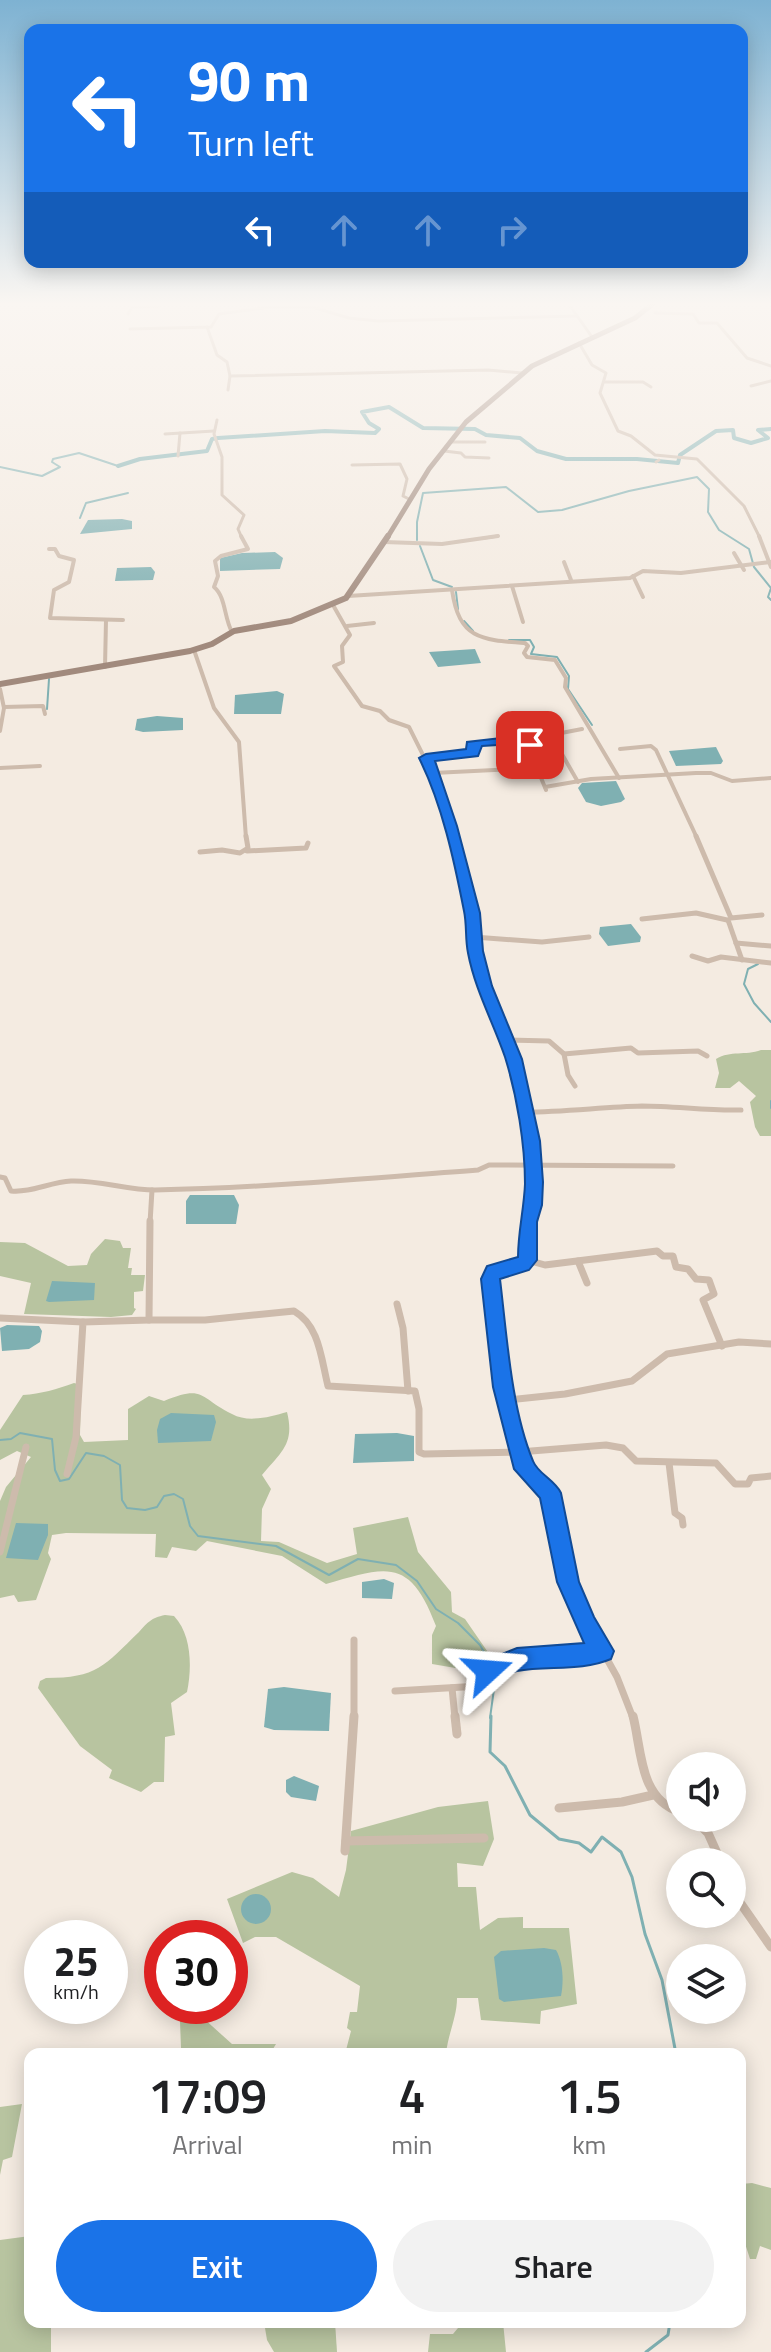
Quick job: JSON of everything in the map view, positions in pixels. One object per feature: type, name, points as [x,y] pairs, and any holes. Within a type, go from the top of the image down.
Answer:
[{"type":"main road","points":[[0,686],[194,650],[232,632],[283,623],[333,605],[348,596],[409,499],[460,429],[478,413]]},
{"type":"street","points":[[348,596],[568,582],[633,576],[643,571],[681,573],[770,564],[762,552],[758,531],[740,501],[698,460],[681,460],[650,453],[635,436],[618,431],[609,413]]},
{"type":"street","points":[[217,420],[214,431],[222,457],[222,495],[244,515],[238,529],[248,549],[221,556],[215,561],[218,574],[214,587],[221,593],[226,621],[232,632]]},
{"type":"street","points":[[165,434],[214,431]]},
{"type":"street","points":[[178,454],[180,433]]},
{"type":"street","points":[[450,442],[485,442]]},
{"type":"street","points":[[444,451],[461,453],[465,457],[489,458]]},
{"type":"street","points":[[352,465],[400,464],[407,479],[403,496],[409,499]]},
{"type":"street","points":[[384,542],[442,544],[498,536]]},
{"type":"street","points":[[49,549],[55,549],[59,556],[74,560],[69,582],[54,590],[50,618],[123,620]]},
{"type":"street","points":[[734,553],[742,568]]},
{"type":"street","points":[[564,562],[568,592]]},
{"type":"street","points":[[633,576],[643,597]]},
{"type":"street","points":[[512,586],[523,622]]},
{"type":"street","points":[[452,590],[455,612],[469,634],[487,641],[525,643],[528,646],[524,653],[527,657],[555,660],[566,678],[565,687],[619,778]]},
{"type":"street","points":[[333,605],[350,635],[342,646],[343,662],[334,666],[339,677],[362,706],[380,711],[391,721],[407,725],[433,773],[469,900],[486,995],[514,1059],[533,1164],[533,1205],[528,1217],[527,1260],[522,1265],[494,1272],[491,1279],[507,1400],[519,1452],[530,1477],[546,1486],[550,1493],[568,1582],[585,1624],[619,1680],[637,1726],[653,1795],[666,1806]]},
{"type":"street","points":[[105,667],[106,620]]},
{"type":"street","points":[[347,626],[374,623]]},
{"type":"street","points":[[194,650],[217,720],[237,735],[239,742],[246,851]]},
{"type":"street","points":[[0,686],[4,707],[0,731]]},
{"type":"street","points":[[4,707],[43,706],[45,714]]},
{"type":"street","points":[[578,782],[553,733],[582,729]]},
{"type":"street","points":[[426,758],[473,753],[472,744],[482,742],[518,740],[530,745],[556,744]]},
{"type":"street","points":[[620,749],[653,748],[724,895],[742,960]]},
{"type":"street","points":[[0,768],[40,766]]},
{"type":"street","points":[[433,773],[537,768],[546,789],[578,782],[668,775],[711,773],[732,781],[771,778]]},
{"type":"street","points":[[200,852],[306,848],[308,843]]},
{"type":"street","points":[[261,851],[262,855],[270,855]]},
{"type":"street","points":[[642,919],[665,914],[701,914],[729,919],[762,915]]},
{"type":"street","points":[[474,937],[542,942],[589,937]]},
{"type":"street","points":[[736,943],[771,946]]},
{"type":"street","points":[[692,956],[708,961],[721,957],[771,963]]},
{"type":"street","points":[[505,1040],[549,1041],[564,1054],[568,1075],[575,1086]]},
{"type":"street","points":[[564,1054],[631,1048],[638,1053],[698,1051],[707,1056]]},
{"type":"street","points":[[525,1112],[578,1112],[643,1106],[702,1111],[741,1110]]},
{"type":"street","points":[[0,1177],[5,1178],[9,1188],[15,1192],[72,1181],[152,1190],[318,1182],[478,1170],[489,1165],[673,1166]]},
{"type":"street","points":[[149,1320],[151,1278],[147,1236],[152,1190]]},
{"type":"street","points":[[527,1260],[545,1265],[657,1251],[663,1256],[673,1256],[676,1267],[688,1269],[696,1279],[709,1280],[714,1294],[703,1299],[703,1303],[722,1346]]},
{"type":"street","points":[[578,1261],[587,1283]]},
{"type":"street","points":[[397,1304],[403,1328],[408,1391]]},
{"type":"street","points":[[0,1318],[83,1322],[205,1320],[294,1311],[307,1318],[312,1327],[328,1386],[415,1391],[419,1409],[419,1452],[444,1455],[606,1445],[623,1448],[636,1461],[716,1463],[727,1482],[737,1486],[748,1484],[751,1478],[771,1476]]},
{"type":"street","points":[[67,1474],[75,1445],[77,1354],[83,1322]]},
{"type":"street","points":[[507,1400],[565,1394],[632,1381],[662,1355],[746,1342],[771,1344]]},
{"type":"street","points":[[0,1552],[26,1447]]},
{"type":"street","points":[[669,1463],[675,1513],[682,1518],[683,1525]]},
{"type":"street","points":[[354,1640],[355,1698],[345,1846],[484,1838]]},
{"type":"street","points":[[395,1691],[480,1686],[492,1668],[517,1660],[561,1658],[603,1651]]},
{"type":"street","points":[[452,1688],[457,1734]]},
{"type":"street","points":[[559,1808],[622,1802],[653,1795]]},
{"type":"street","points":[[746,1911],[771,1947]]},
{"type":"green space","points":[[771,1050],[771,1136],[760,1136],[750,1102],[756,1096],[739,1081],[730,1088],[715,1088],[719,1073],[716,1059]]},
{"type":"green space","points":[[105,1239],[120,1241],[123,1248],[131,1248],[128,1268],[132,1268],[131,1275],[145,1275],[143,1291],[134,1292],[136,1309],[132,1315],[24,1314],[31,1283],[0,1276],[0,1242],[25,1243],[68,1266],[87,1265],[91,1254]]},
{"type":"green space","points":[[74,1383],[81,1385],[80,1435],[84,1442],[128,1440],[128,1409],[149,1396],[164,1401],[195,1393],[238,1417],[252,1419],[287,1412],[288,1440],[262,1475],[271,1489],[262,1509],[261,1541],[279,1542],[327,1563],[357,1554],[353,1528],[408,1517],[418,1552],[451,1592],[452,1612],[465,1619],[494,1661],[473,1671],[432,1664],[432,1635],[436,1626],[416,1588],[394,1572],[365,1573],[326,1584],[282,1556],[207,1541],[196,1551],[172,1547],[167,1558],[155,1557],[156,1534],[52,1535],[48,1553],[51,1559],[36,1600],[18,1602],[14,1595],[0,1598],[0,1501],[6,1487],[31,1457],[17,1451],[0,1460],[0,1430],[23,1395]]},
{"type":"green space","points":[[165,1615],[174,1616],[184,1633],[190,1662],[189,1683],[187,1692],[171,1703],[175,1735],[165,1737],[164,1782],[154,1782],[141,1792],[109,1778],[112,1770],[80,1746],[38,1688],[40,1681],[46,1678],[77,1676],[98,1668],[150,1621]]},
{"type":"green space","points":[[488,1801],[494,1839],[483,1866],[457,1863],[458,1887],[476,1887],[480,1930],[498,1918],[523,1917],[523,1928],[569,1928],[577,2004],[541,2011],[540,2024],[481,2020],[478,1998],[457,1998],[447,2048],[347,2048],[351,2031],[347,2028],[350,2012],[357,2012],[360,1986],[276,1937],[255,1937],[248,1940],[248,1920],[235,1920],[227,1899],[292,1872],[313,1878],[339,1897],[351,1831],[438,1807]]},
{"type":"green space","points":[[180,2024],[210,2024],[232,2044],[276,2044],[274,2048],[181,2048]]},
{"type":"green space","points":[[22,2104],[12,2157],[3,2160],[0,2175],[0,2107]]},
{"type":"green space","points":[[746,2184],[771,2188],[771,2250],[760,2246],[756,2259],[750,2259],[746,2247]]},
{"type":"green space","points":[[24,2237],[24,2328],[51,2328],[51,2352],[0,2352],[0,2240]]},
{"type":"green space","points":[[265,2328],[335,2328],[337,2352],[274,2352]]},
{"type":"green space","points":[[458,2328],[504,2328],[506,2352],[428,2352],[430,2334],[453,2334]]},
{"type":"water","points":[[88,520],[132,521],[132,529],[80,534]]},
{"type":"water","points":[[275,552],[283,558],[280,569],[220,571],[220,558],[242,553]]},
{"type":"water","points":[[151,567],[155,572],[153,580],[115,581],[117,568]]},
{"type":"water","points":[[475,649],[481,663],[438,667],[429,652]]},
{"type":"water","points":[[277,691],[284,694],[281,714],[234,714],[235,695]]},
{"type":"water","points":[[157,716],[183,718],[183,730],[135,730],[137,719]]},
{"type":"water","points":[[716,747],[723,761],[721,764],[676,766],[669,751]]},
{"type":"water","points":[[616,781],[625,799],[601,806],[586,802],[578,788],[582,783]]},
{"type":"water","points":[[631,924],[641,937],[640,942],[608,946],[599,934],[600,927]]},
{"type":"water","points":[[190,1195],[234,1195],[239,1205],[236,1224],[186,1224],[186,1201]]},
{"type":"water","points":[[52,1281],[95,1283],[94,1300],[46,1301]]},
{"type":"water","points":[[7,1325],[39,1326],[42,1331],[40,1342],[29,1349],[2,1351],[0,1328]]},
{"type":"water","points":[[171,1413],[214,1415],[216,1422],[211,1441],[158,1443],[160,1419]]},
{"type":"water","points":[[397,1433],[414,1436],[414,1461],[353,1463],[355,1434]]},
{"type":"water","points":[[16,1523],[48,1524],[48,1535],[38,1560],[6,1558]]},
{"type":"water","points":[[384,1579],[394,1583],[392,1599],[362,1598],[362,1582]]},
{"type":"water","points":[[284,1687],[331,1693],[329,1731],[264,1727],[268,1689]]},
{"type":"water","points":[[294,1776],[319,1786],[316,1801],[291,1797],[286,1792],[286,1780]]},
{"type":"water","points":[[250,1895],[262,1895],[270,1903],[270,1915],[262,1923],[250,1923],[242,1915],[242,1903]]},
{"type":"water","points":[[556,1950],[558,1955],[562,1972],[561,1996],[504,2002],[499,1999],[494,1957],[501,1951]]},
{"type":"waterway","points":[[118,466],[140,459],[207,451],[212,439],[218,438],[325,431],[375,433],[379,429],[369,423],[362,413]]},
{"type":"waterway","points":[[398,413],[423,428],[475,429],[486,435],[520,438],[537,451],[566,459],[637,459],[678,463],[680,455],[716,431],[733,430],[734,438],[751,443],[768,438],[758,430],[771,429]]},
{"type":"waterway","points":[[0,467],[42,476],[60,467],[52,462],[53,459],[79,453],[118,466]]},
{"type":"waterway","points":[[417,540],[423,493],[506,487],[538,512],[562,510],[629,491],[697,477],[709,489],[708,512],[719,530],[749,549],[754,567],[771,588],[768,597],[771,600]]},
{"type":"waterway","points":[[80,518],[86,503],[128,493]]},
{"type":"waterway","points":[[420,546],[433,580],[452,587]]},
{"type":"waterway","points":[[456,592],[458,609]]},
{"type":"waterway","points":[[464,621],[473,631]]},
{"type":"waterway","points":[[509,640],[530,640],[534,647],[531,654],[557,657],[569,676],[568,689],[592,725]]},
{"type":"waterway","points":[[47,709],[49,679]]},
{"type":"waterway","points":[[758,964],[748,969],[744,984],[754,1003],[771,1022]]},
{"type":"waterway","points":[[771,1101],[771,1108]]},
{"type":"waterway","points":[[0,1440],[11,1439],[20,1433],[52,1439],[55,1470],[60,1481],[69,1479],[86,1453],[104,1456],[120,1465],[122,1500],[127,1508],[145,1510],[157,1507],[164,1496],[174,1494],[183,1499],[190,1526],[198,1536],[276,1546],[329,1575],[358,1559],[396,1565],[417,1581],[436,1609],[458,1623],[480,1645],[488,1659],[494,1689],[490,1718]]},
{"type":"waterway","points":[[491,1716],[490,1752],[505,1766],[530,1815],[559,1839],[579,1843],[591,1852],[602,1837],[621,1852],[632,1877],[645,1934],[662,1980],[675,2048]]},
{"type":"waterway","points":[[646,2352],[668,2335],[669,2328]]},
{"type":"route","points":[[488,1671],[517,1660],[561,1658],[603,1651],[585,1624],[568,1582],[550,1493],[546,1486],[530,1477],[524,1469],[504,1387],[491,1279],[494,1272],[522,1265],[527,1260],[528,1217],[533,1205],[534,1182],[531,1141],[514,1059],[489,1004],[475,951],[474,921],[450,826],[426,758],[473,753],[474,743],[518,740],[530,745]]}]
